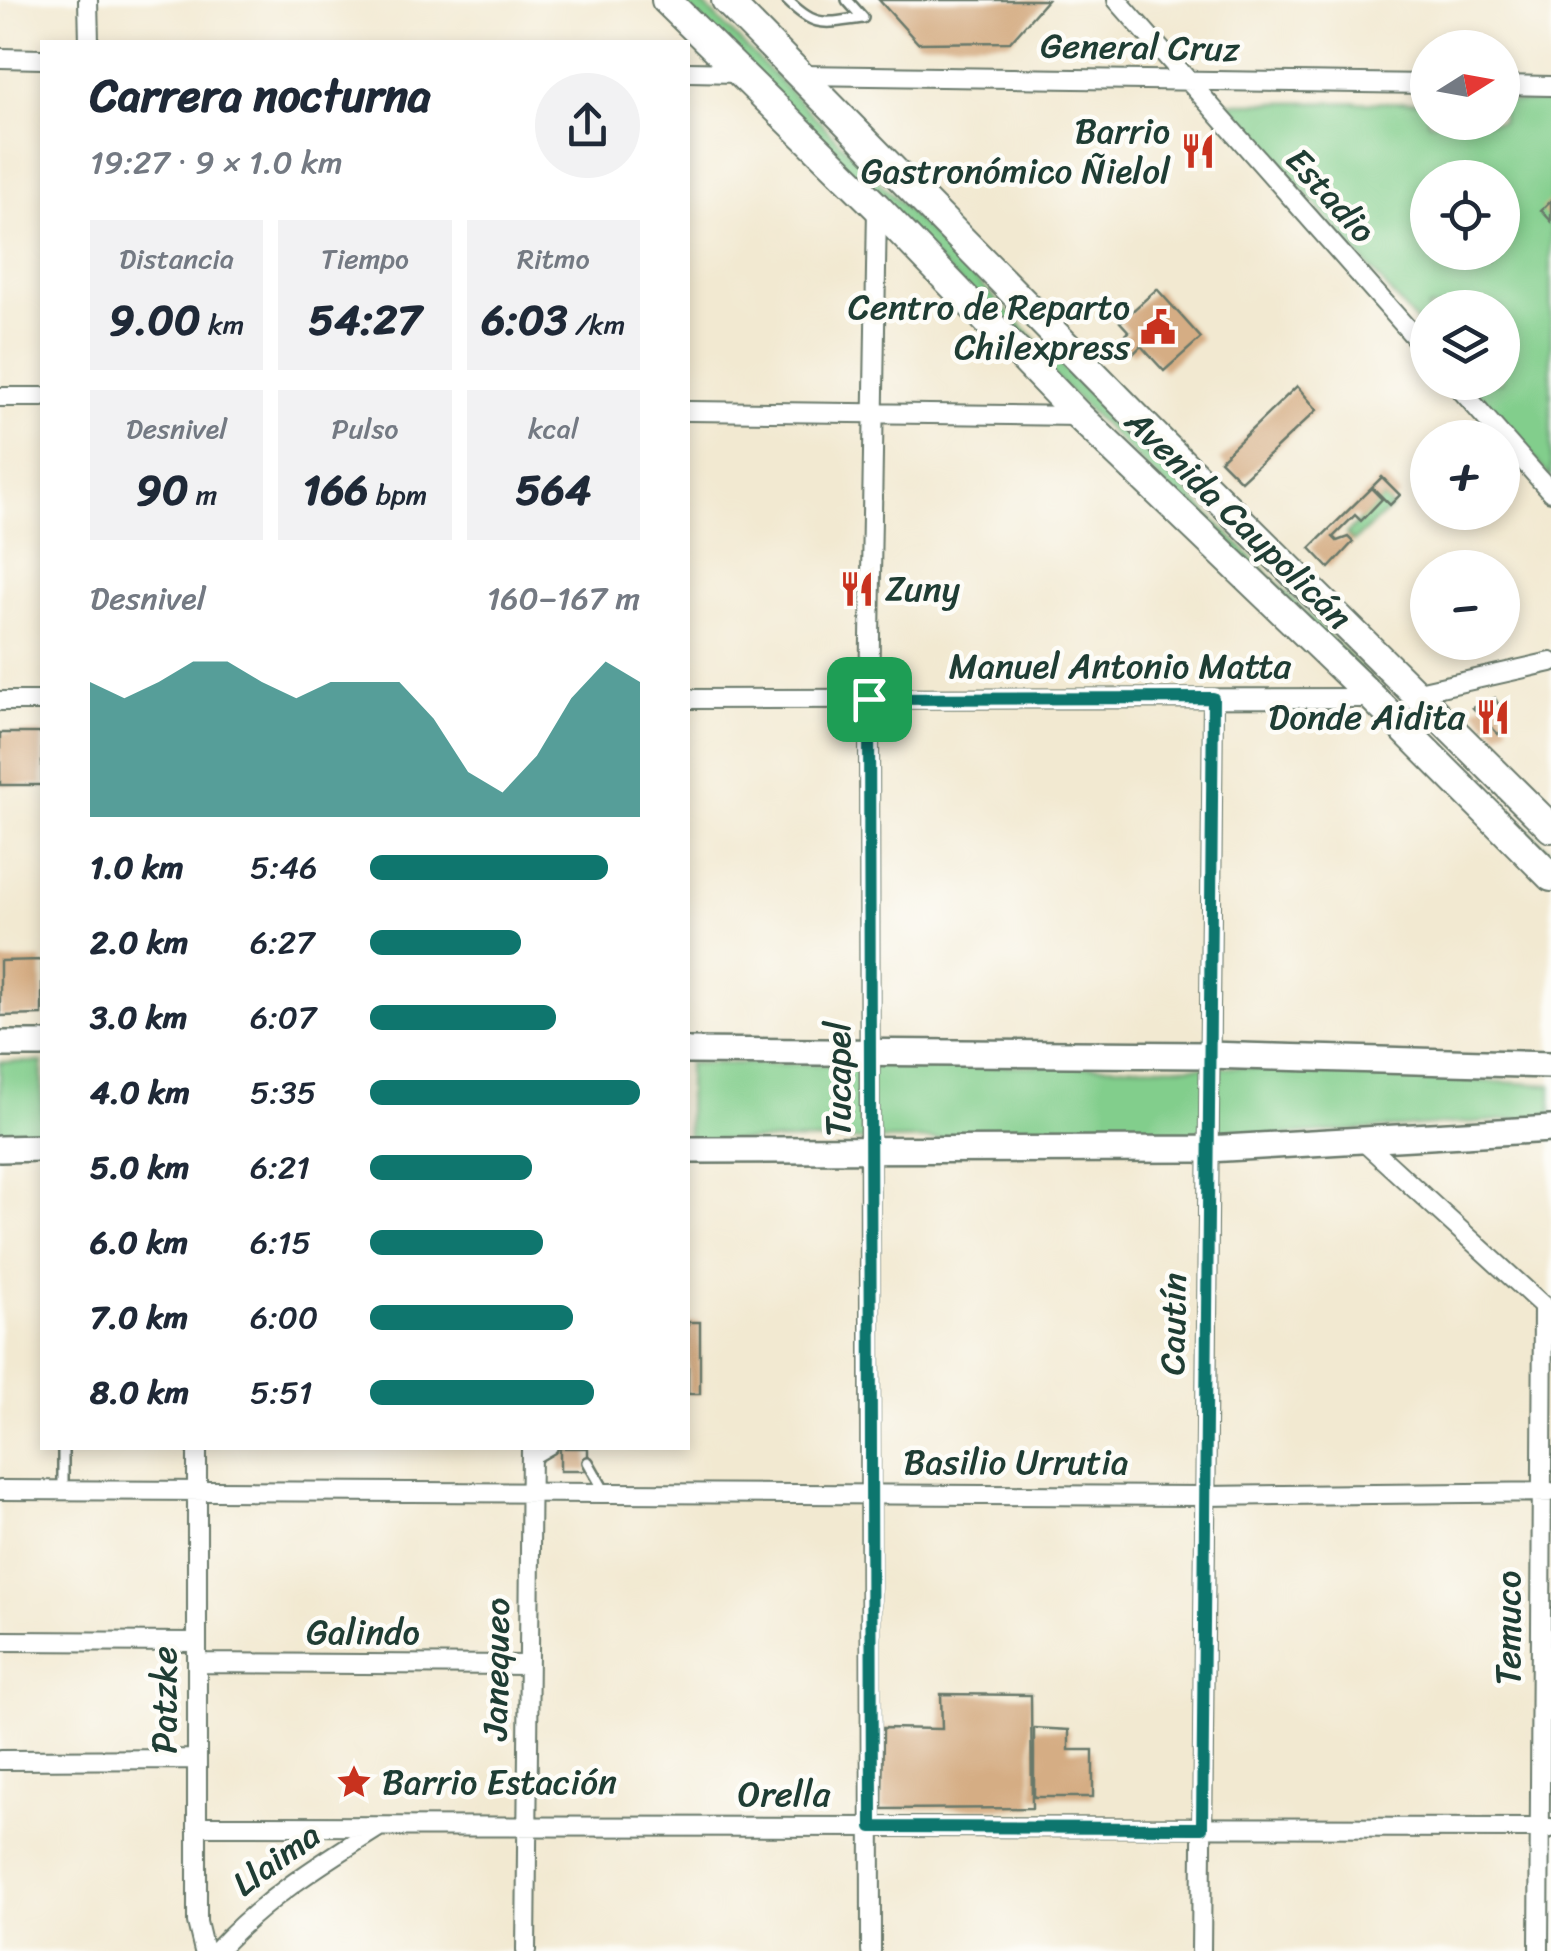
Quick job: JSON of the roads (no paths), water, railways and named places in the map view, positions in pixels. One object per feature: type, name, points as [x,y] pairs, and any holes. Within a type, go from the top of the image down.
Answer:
[{"type":"main road","name":"Avenida Caupolicán","points":[[666,0],[877,207],[1078,416],[1372,698],[1551,878]]},
{"type":"main road","name":"Avenida Caupolicán","points":[[726,0],[1151,432],[1551,828]]},
{"type":"main road","points":[[1078,416],[1114,418],[1151,432]]},
{"type":"main road","points":[[1350,678],[1383,695],[1414,692]]},
{"type":"main road","points":[[0,1044],[40,1044]]},
{"type":"main road","points":[[690,1051],[1208,1055],[1551,1065]]},
{"type":"main road","points":[[690,1150],[1208,1148],[1551,1128]]},
{"type":"main road","points":[[0,1148],[40,1148]]},
{"type":"street","points":[[88,0],[88,40]]},
{"type":"street","name":"Estadio","points":[[1117,0],[1410,332]]},
{"type":"street","points":[[0,58],[40,58]]},
{"type":"street","points":[[690,72],[739,72]]},
{"type":"street","name":"General Cruz","points":[[800,74],[1410,84]]},
{"type":"street","points":[[836,111],[838,92],[852,76]]},
{"type":"street","points":[[1520,85],[1551,86]]},
{"type":"street","name":"Tucapel","points":[[871,1951],[869,699],[877,207]]},
{"type":"street","points":[[0,397],[40,397]]},
{"type":"street","points":[[1470,400],[1551,492]]},
{"type":"street","points":[[690,411],[1078,416]]},
{"type":"street","points":[[1414,692],[1551,662]]},
{"type":"street","name":"Cautín","points":[[1200,1951],[1213,698]]},
{"type":"street","name":"Manuel Antonio Matta","points":[[690,699],[1372,698]]},
{"type":"street","points":[[0,701],[40,700]]},
{"type":"street","points":[[1362,1140],[1547,1309]]},
{"type":"street","name":"Temuco","points":[[1539,1951],[1545,1828],[1547,1309]]},
{"type":"street","name":"Patzke","points":[[197,1450],[197,1922],[204,1951]]},
{"type":"street","name":"Janequeo","points":[[526,1951],[531,1454]]},
{"type":"street","name":"Basilio Urrutia","points":[[0,1490],[1204,1496],[1546,1492]]},
{"type":"street","points":[[0,1641],[197,1642]]},
{"type":"street","name":"Galindo","points":[[197,1663],[528,1665]]},
{"type":"street","points":[[0,1760],[197,1759]]},
{"type":"street","name":"Orella","points":[[197,1826],[1545,1828]]},
{"type":"street","name":"Llaima","points":[[216,1951],[247,1917],[291,1882],[380,1826]]},
{"type":"lane","points":[[787,0],[808,21],[820,24],[862,18],[846,0]]},
{"type":"lane","points":[[63,1450],[63,1490]]},
{"type":"lane","points":[[588,1462],[605,1492]]},
{"type":"place","name":"Barrio Gastronómico Ñielol","points":[[1198,151]]},
{"type":"place","name":"Centro de Reparto Chilexpress","points":[[1158,327]]},
{"type":"place","name":"Zuny","points":[[857,589]]},
{"type":"place","name":"Donde Aidita","points":[[1493,717]]},
{"type":"place","name":"Barrio Estación","points":[[354,1782]]}]
